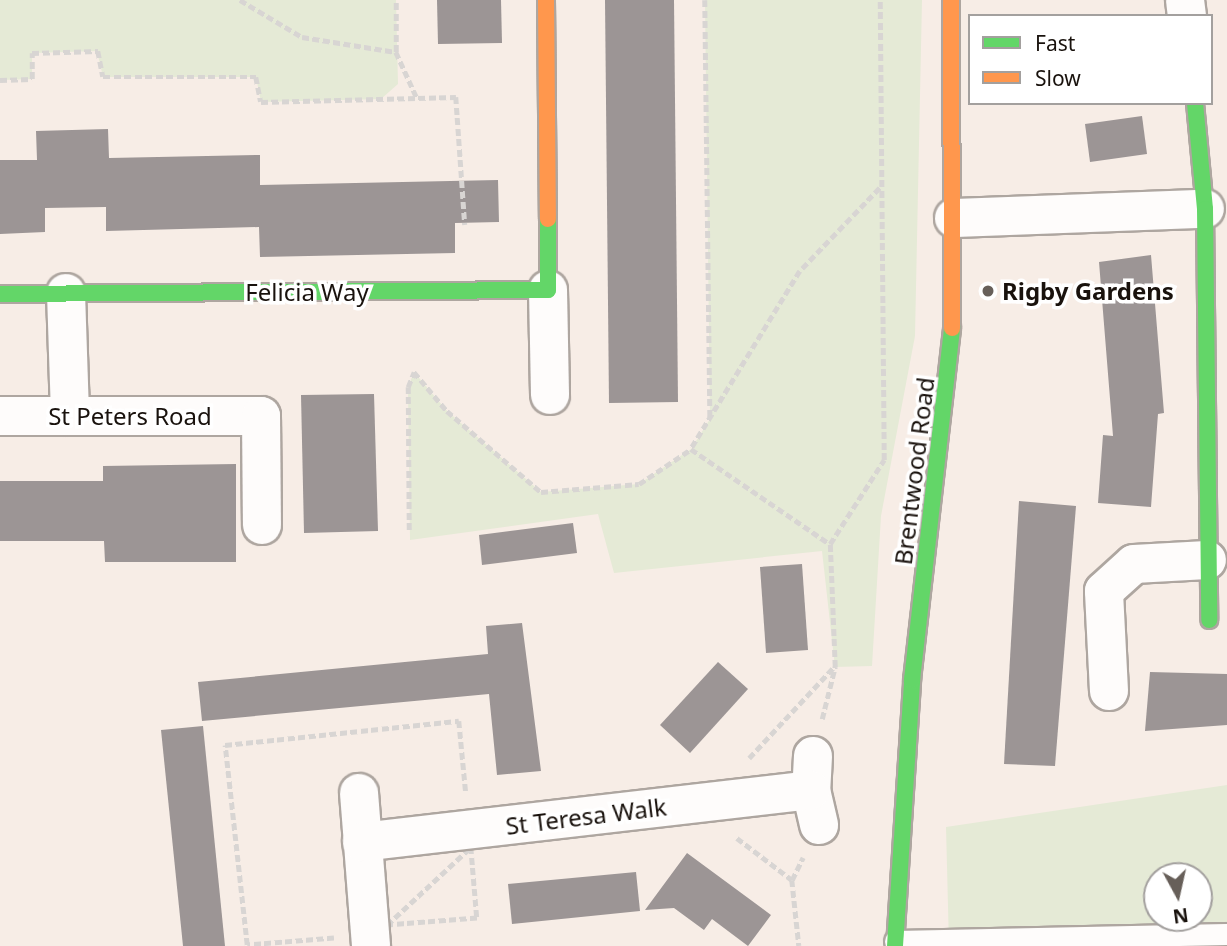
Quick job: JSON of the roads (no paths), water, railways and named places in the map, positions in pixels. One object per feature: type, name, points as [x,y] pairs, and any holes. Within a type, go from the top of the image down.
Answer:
[{"type":"street","points":[[545,0],[550,395]]},
{"type":"street","name":"Brentwood Road","points":[[895,943],[912,680],[952,342],[954,218],[951,0]]},
{"type":"street","points":[[1195,105],[1205,209],[1209,620]]},
{"type":"street","points":[[954,218],[1205,209]]},
{"type":"street","name":"Felicia Way","points":[[0,294],[548,290]]},
{"type":"street","points":[[66,293],[70,416]]},
{"type":"street","name":"St Peters Road","points":[[0,416],[261,416],[262,525]]},
{"type":"street","points":[[1109,691],[1104,591],[1134,564],[1207,561]]},
{"type":"street","name":"St Teresa Walk","points":[[362,842],[717,816],[814,790]]},
{"type":"street","points":[[359,793],[371,946]]},
{"type":"lane","points":[[895,943],[1227,934]]},
{"type":"place","name":"Rigby Gardens","points":[[988,291]]}]
